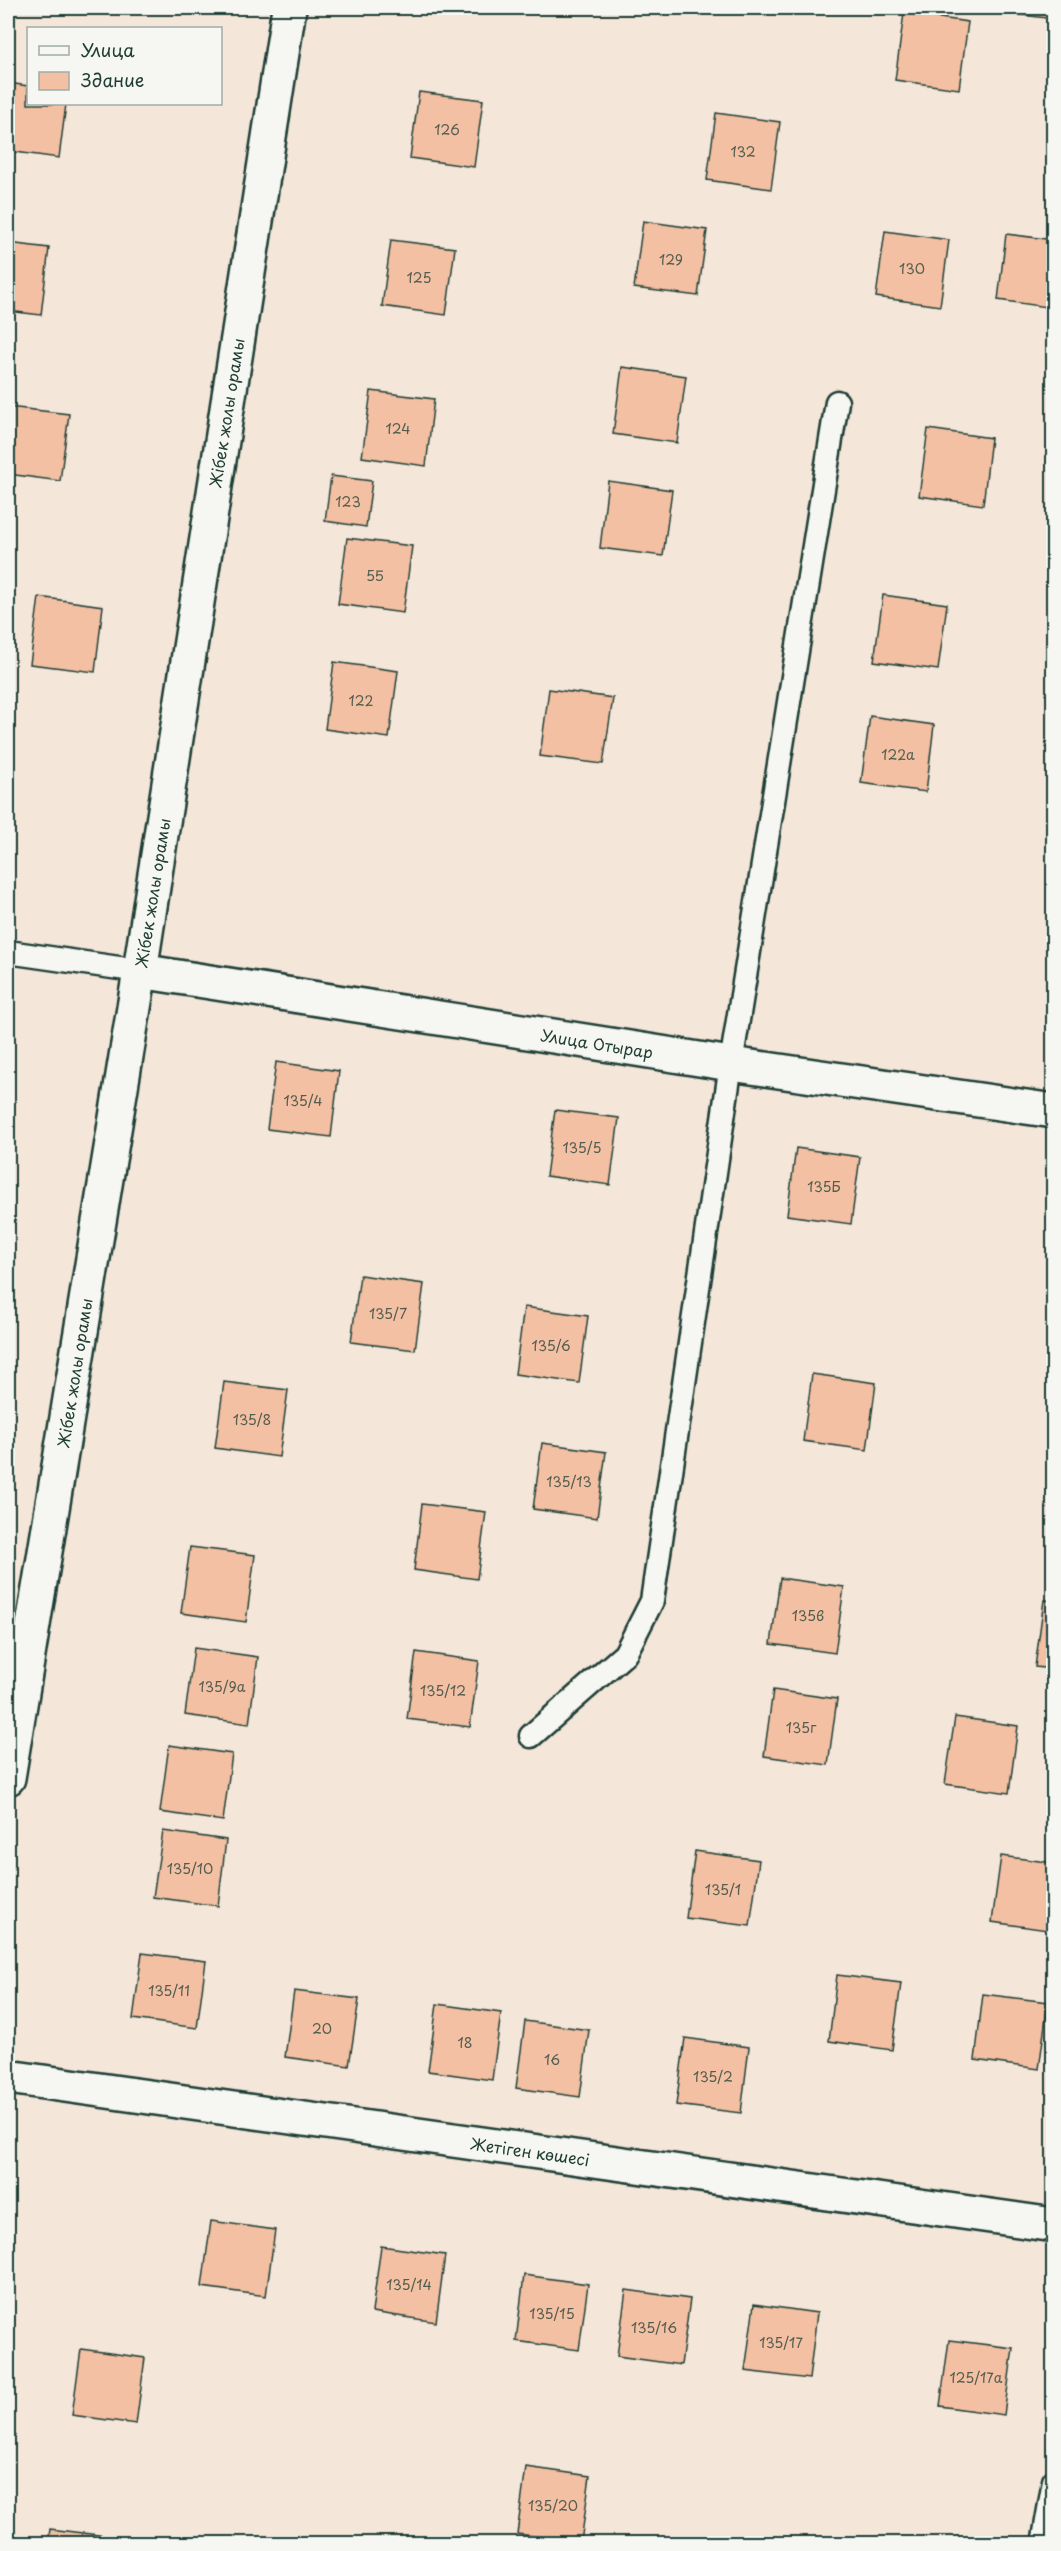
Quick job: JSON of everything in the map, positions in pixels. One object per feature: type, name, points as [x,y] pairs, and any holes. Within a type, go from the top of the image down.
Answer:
[{"type":"street","name":"Жібек жолы орамы","points":[[8,1778],[140,971],[289,8]]},
{"type":"street","name":"Улица Отырар","points":[[140,971],[731,1064],[1053,1111]]},
{"type":"street","name":"Жетіген көшесі","points":[[8,2077],[1053,2225]]},
{"type":"lane","points":[[531,1736],[625,1654],[652,1601],[731,1064],[837,402]]},
{"type":"lane","points":[[8,952],[140,971]]},
{"type":"lane","points":[[1043,2544],[1053,2481]]},
{"type":"building","points":[[991,8],[1054,8],[1054,19],[990,11]]},
{"type":"building","points":[[904,13],[968,22],[959,89],[895,80]]},
{"type":"building","points":[[8,83],[27,86],[27,105],[66,105],[59,158],[8,151]]},
{"type":"building","points":[[419,92],[483,100],[474,167],[410,158]]},
{"type":"building","points":[[716,113],[780,122],[771,189],[707,180]]},
{"type":"building","points":[[643,221],[707,230],[698,296],[634,288]]},
{"type":"building","points":[[885,231],[949,240],[940,306],[876,297]]},
{"type":"building","points":[[1006,234],[1054,240],[1054,308],[998,300]]},
{"type":"building","points":[[391,240],[455,248],[446,315],[382,306]]},
{"type":"building","points":[[8,243],[49,248],[41,315],[8,311]]},
{"type":"building","points":[[622,367],[686,376],[677,443],[613,434]]},
{"type":"building","points":[[371,391],[434,399],[426,466],[362,457]]},
{"type":"building","points":[[8,407],[69,414],[60,481],[8,474]]},
{"type":"building","points":[[928,429],[991,438],[983,505],[919,496]]},
{"type":"building","points":[[331,476],[372,481],[366,527],[325,521]]},
{"type":"building","points":[[608,481],[672,490],[663,556],[600,548]]},
{"type":"building","points":[[347,538],[412,546],[403,613],[338,604]]},
{"type":"building","points":[[883,595],[947,604],[938,670],[874,661]]},
{"type":"building","points":[[39,597],[103,606],[95,672],[30,664]]},
{"type":"building","points":[[334,662],[398,671],[389,738],[325,729]]},
{"type":"building","points":[[549,689],[613,698],[603,764],[540,756]]},
{"type":"building","points":[[870,716],[934,725],[926,792],[861,783]]},
{"type":"building","points":[[276,1062],[339,1071],[331,1137],[267,1129]]},
{"type":"building","points":[[555,1110],[619,1118],[610,1185],[546,1176]]},
{"type":"building","points":[[796,1148],[860,1157],[851,1224],[787,1215]]},
{"type":"building","points":[[360,1275],[424,1284],[415,1350],[351,1342]]},
{"type":"building","points":[[524,1307],[588,1316],[579,1383],[515,1374]]},
{"type":"building","points":[[812,1374],[876,1383],[867,1450],[803,1441]]},
{"type":"building","points":[[224,1382],[288,1390],[279,1457],[215,1448]]},
{"type":"building","points":[[542,1443],[606,1452],[597,1518],[533,1509]]},
{"type":"building","points":[[422,1504],[486,1512],[477,1579],[414,1570]]},
{"type":"building","points":[[190,1547],[255,1555],[246,1622],[181,1613]]},
{"type":"building","points":[[780,1578],[844,1587],[835,1653],[771,1644]]},
{"type":"building","points":[[1044,1600],[1054,1601],[1054,1669],[1035,1667]]},
{"type":"building","points":[[194,1648],[258,1657],[249,1724],[185,1715]]},
{"type":"building","points":[[416,1652],[479,1661],[470,1727],[407,1719]]},
{"type":"building","points":[[773,1690],[837,1699],[828,1765],[764,1756]]},
{"type":"building","points":[[955,1717],[1018,1726],[1009,1793],[945,1784]]},
{"type":"building","points":[[169,1745],[232,1754],[223,1821],[160,1812]]},
{"type":"building","points":[[163,1831],[226,1840],[218,1906],[153,1897]]},
{"type":"building","points":[[695,1851],[759,1860],[750,1926],[686,1918]]},
{"type":"building","points":[[1001,1856],[1054,1863],[1054,1931],[992,1922]]},
{"type":"building","points":[[142,1953],[206,1961],[197,2028],[133,2019]]},
{"type":"building","points":[[837,1975],[901,1983],[892,2050],[829,2041]]},
{"type":"building","points":[[294,1991],[359,1999],[349,2066],[285,2057]]},
{"type":"building","points":[[983,1994],[1048,2002],[1039,2069],[975,2060]]},
{"type":"building","points":[[437,2004],[501,2013],[492,2080],[428,2071]]},
{"type":"building","points":[[525,2021],[589,2030],[580,2097],[516,2088]]},
{"type":"building","points":[[685,2038],[749,2047],[741,2113],[676,2105]]},
{"type":"building","points":[[211,2221],[275,2230],[266,2296],[202,2287]]},
{"type":"building","points":[[381,2246],[445,2255],[436,2322],[372,2312]]},
{"type":"building","points":[[524,2275],[588,2284],[579,2350],[516,2341]]},
{"type":"building","points":[[626,2290],[690,2299],[681,2365],[617,2356]]},
{"type":"building","points":[[754,2304],[817,2313],[809,2379],[745,2371]]},
{"type":"building","points":[[949,2340],[1013,2348],[1004,2415],[940,2406]]},
{"type":"building","points":[[81,2349],[145,2358],[136,2424],[72,2415]]},
{"type":"building","points":[[526,2467],[590,2476],[581,2542],[517,2534]]},
{"type":"building","points":[[50,2529],[114,2537],[113,2544],[48,2544]]},
{"type":"building","points":[[765,2539],[802,2544],[764,2544]]}]
